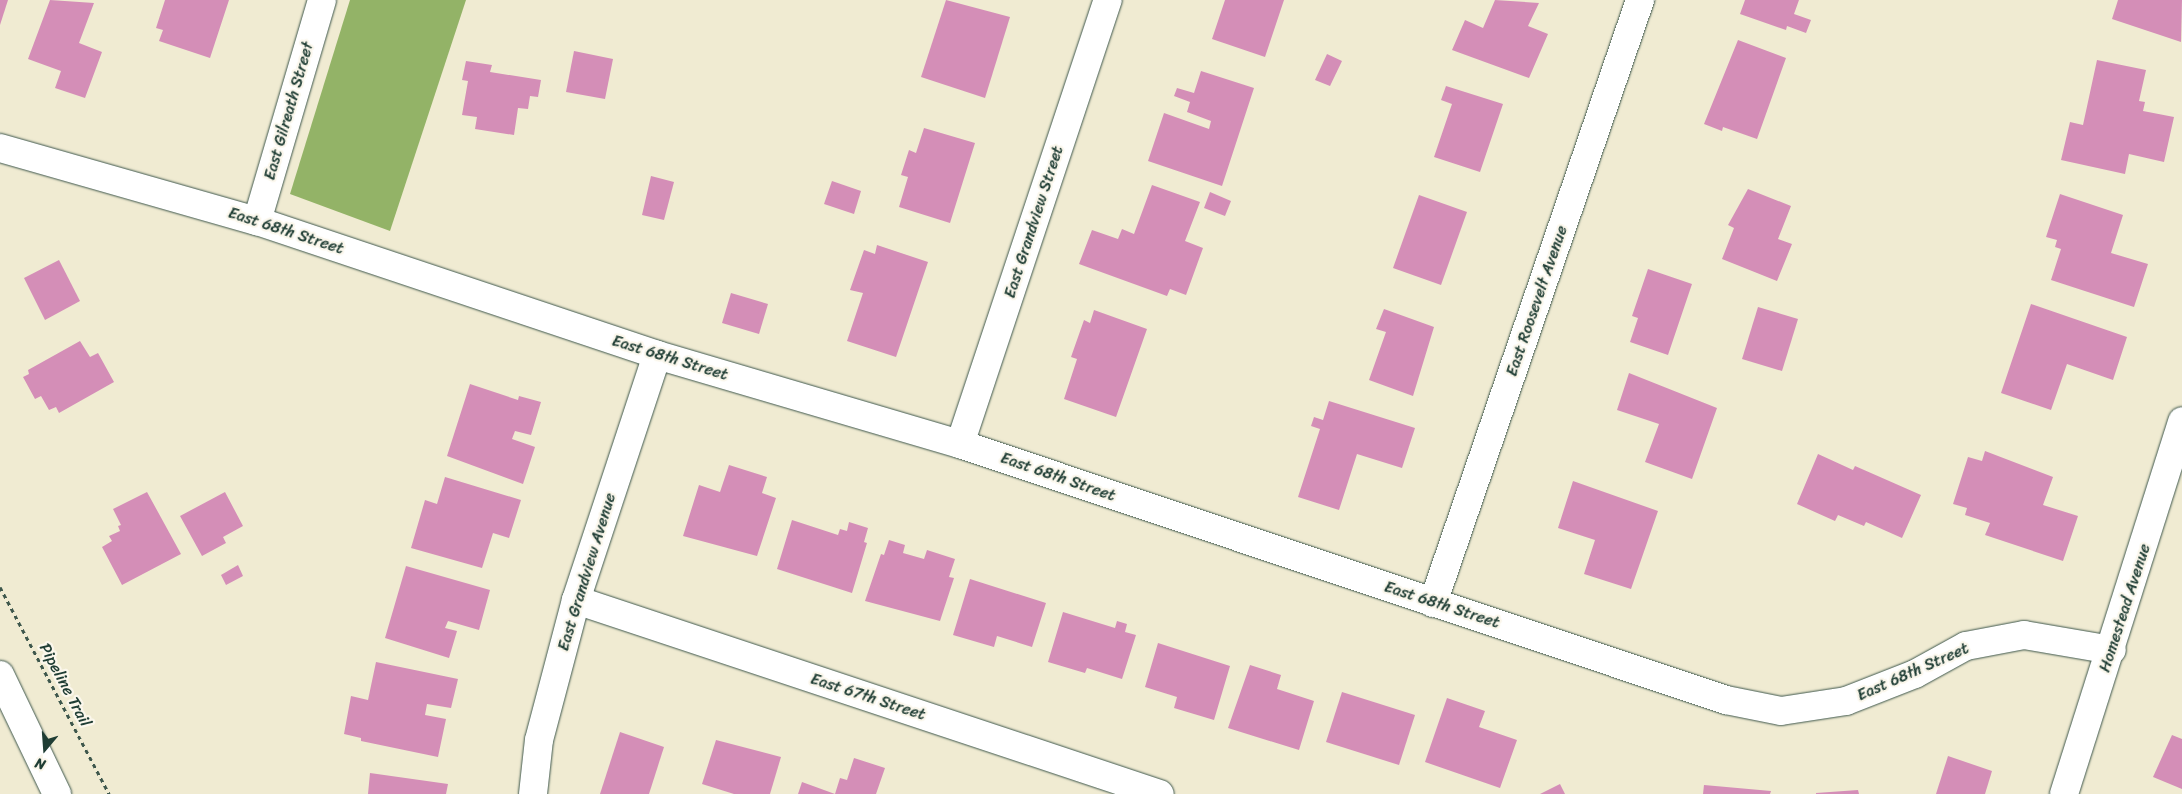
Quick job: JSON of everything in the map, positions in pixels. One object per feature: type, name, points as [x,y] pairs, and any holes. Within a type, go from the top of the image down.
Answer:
[{"type":"street","name":"East Gilreath Street","points":[[257,221],[322,0]]},
{"type":"street","name":"East Grandview Street","points":[[960,444],[1108,0]]},
{"type":"street","name":"East Roosevelt Avenue","points":[[1433,602],[1640,0]]},
{"type":"street","name":"East 68th Street","points":[[0,148],[257,221],[657,355],[960,444],[1726,700],[1781,711],[1846,701],[1915,674],[1966,646],[2024,635],[2112,650]]},
{"type":"street","name":"East Grandview Avenue","points":[[533,794],[539,740],[576,600],[657,355]]},
{"type":"street","name":"Homestead Avenue","points":[[2064,794],[2112,650],[2182,421]]},
{"type":"street","name":"East 67th Street","points":[[576,600],[1160,794]]},
{"type":"street","points":[[0,674],[57,794]]},
{"type":"path","name":"Pipeline Trail","points":[[0,587],[109,794]]},
{"type":"green space","points":[[350,0],[466,0],[390,231],[290,194]]},
{"type":"building","points":[[0,0],[8,0],[0,25]]},
{"type":"building","points":[[50,0],[94,3],[79,43],[102,52],[85,98],[55,88],[61,71],[28,59]]},
{"type":"building","points":[[165,0],[229,0],[210,58],[159,41],[163,30],[156,28]]},
{"type":"building","points":[[946,0],[1010,17],[985,98],[921,77]]},
{"type":"building","points":[[1225,0],[1284,0],[1265,57],[1212,39]]},
{"type":"building","points":[[1495,0],[1539,3],[1528,26],[1548,34],[1529,78],[1452,50],[1465,20],[1483,28]]},
{"type":"building","points":[[1745,0],[1799,0],[1794,14],[1811,20],[1806,33],[1787,26],[1786,30],[1740,14]]},
{"type":"building","points":[[2118,0],[2182,0],[2181,42],[2112,19]]},
{"type":"building","points":[[1738,40],[1786,58],[1757,139],[1723,127],[1722,131],[1704,124]]},
{"type":"building","points":[[574,51],[613,59],[605,99],[566,92]]},
{"type":"building","points":[[1327,54],[1342,61],[1330,86],[1315,80]]},
{"type":"building","points":[[2097,60],[2146,70],[2139,101],[2145,102],[2143,111],[2174,117],[2164,162],[2129,154],[2125,174],[2061,160],[2070,122],[2083,125]]},
{"type":"building","points":[[466,61],[492,65],[490,72],[541,80],[538,97],[530,96],[528,109],[518,108],[514,135],[475,129],[477,117],[462,115],[468,81],[462,80]]},
{"type":"building","points":[[1201,71],[1254,88],[1222,186],[1148,161],[1164,113],[1209,129],[1211,121],[1187,112],[1190,102],[1174,96],[1177,88],[1194,93]]},
{"type":"building","points":[[1446,86],[1503,104],[1480,172],[1434,157],[1452,104],[1441,100]]},
{"type":"building","points":[[924,128],[975,143],[950,223],[899,207],[908,177],[901,175],[909,150],[916,153]]},
{"type":"building","points":[[651,176],[674,182],[664,220],[642,215]]},
{"type":"building","points":[[832,181],[861,191],[854,214],[824,204]]},
{"type":"building","points":[[1152,185],[1200,202],[1185,241],[1203,248],[1186,295],[1170,289],[1167,296],[1079,264],[1092,230],[1118,239],[1122,229],[1134,234]]},
{"type":"building","points":[[1748,189],[1791,206],[1778,239],[1792,244],[1777,281],[1722,259],[1734,228],[1728,225]]},
{"type":"building","points":[[1210,192],[1231,201],[1225,216],[1204,208]]},
{"type":"building","points":[[2060,194],[2123,215],[2111,253],[2148,264],[2134,307],[2051,280],[2061,249],[2055,247],[2057,240],[2046,237]]},
{"type":"building","points":[[1419,195],[1467,212],[1441,285],[1393,268]]},
{"type":"building","points":[[877,245],[928,262],[896,357],[847,341],[863,293],[850,290],[864,250],[875,254]]},
{"type":"building","points":[[59,260],[80,301],[45,320],[24,278]]},
{"type":"building","points":[[1648,269],[1692,284],[1668,355],[1630,342],[1638,318],[1632,316]]},
{"type":"building","points":[[731,293],[768,304],[759,334],[722,323]]},
{"type":"building","points":[[2031,304],[2127,337],[2113,380],[2067,364],[2051,410],[2001,393]]},
{"type":"building","points":[[1758,307],[1798,319],[1782,371],[1742,359]]},
{"type":"building","points":[[1384,309],[1434,327],[1413,396],[1369,380],[1386,332],[1376,329]]},
{"type":"building","points":[[1094,310],[1147,329],[1116,417],[1064,399],[1077,359],[1071,357],[1084,320],[1090,323]]},
{"type":"building","points":[[80,341],[90,357],[98,353],[114,382],[59,413],[56,407],[49,410],[41,396],[35,399],[23,377],[29,374],[28,370]]},
{"type":"building","points":[[1629,373],[1717,408],[1692,479],[1645,462],[1659,424],[1617,410]]},
{"type":"building","points":[[470,384],[518,400],[519,396],[541,402],[531,435],[515,431],[512,439],[535,447],[523,484],[447,456]]},
{"type":"building","points":[[1329,401],[1415,428],[1402,468],[1357,454],[1339,510],[1298,497],[1320,429],[1311,426],[1314,417],[1323,420]]},
{"type":"building","points":[[1985,451],[2053,477],[2043,505],[2078,516],[2063,561],[1985,535],[1990,523],[1965,515],[1967,508],[1953,504],[1968,457],[1982,461]]},
{"type":"building","points":[[1818,454],[1853,470],[1855,466],[1921,495],[1902,538],[1866,522],[1864,526],[1838,515],[1835,521],[1797,504]]},
{"type":"building","points":[[729,465],[767,477],[762,493],[776,498],[757,556],[683,536],[699,485],[720,492]]},
{"type":"building","points":[[445,477],[521,500],[509,538],[493,533],[482,568],[411,548],[425,500],[437,504]]},
{"type":"building","points":[[1573,481],[1658,511],[1631,589],[1584,574],[1595,540],[1558,528]]},
{"type":"building","points":[[147,492],[181,554],[122,585],[102,547],[112,541],[109,536],[120,531],[118,526],[121,525],[113,509]]},
{"type":"building","points":[[225,492],[243,526],[223,537],[226,543],[202,556],[180,516]]},
{"type":"building","points":[[792,520],[838,535],[840,529],[847,531],[849,522],[868,528],[864,542],[867,543],[852,593],[777,569]]},
{"type":"building","points":[[889,540],[905,545],[903,553],[924,559],[927,550],[955,559],[949,577],[954,578],[940,621],[865,601],[881,554],[884,555]]},
{"type":"building","points":[[238,565],[243,576],[226,585],[221,575]]},
{"type":"building","points":[[406,566],[490,590],[479,630],[448,621],[445,628],[457,631],[449,658],[385,638]]},
{"type":"building","points":[[970,579],[1046,603],[1032,647],[997,636],[994,647],[953,635]]},
{"type":"building","points":[[1063,612],[1115,628],[1117,621],[1127,624],[1125,632],[1136,635],[1122,679],[1087,668],[1085,673],[1048,662]]},
{"type":"building","points":[[1158,643],[1230,666],[1214,720],[1174,708],[1177,697],[1145,687]]},
{"type":"building","points":[[376,662],[458,679],[451,708],[427,704],[425,715],[446,719],[438,757],[361,741],[361,738],[344,734],[351,696],[368,700]]},
{"type":"building","points":[[1250,665],[1281,675],[1277,689],[1314,701],[1299,750],[1228,728]]},
{"type":"building","points":[[1342,692],[1415,715],[1399,765],[1326,742]]},
{"type":"building","points":[[1447,698],[1485,711],[1479,727],[1517,740],[1500,788],[1425,762]]},
{"type":"building","points":[[620,732],[664,747],[649,794],[600,794]]},
{"type":"building","points":[[2172,735],[2182,739],[2182,789],[2153,777]]},
{"type":"building","points":[[716,740],[781,757],[770,794],[734,794],[702,784]]},
{"type":"building","points":[[1948,756],[1992,771],[1985,794],[1936,794]]},
{"type":"building","points":[[854,758],[885,768],[876,794],[835,794],[840,778],[847,780]]},
{"type":"building","points":[[370,773],[448,784],[446,794],[368,794]]},
{"type":"building","points":[[802,782],[835,794],[798,794]]},
{"type":"building","points":[[1560,784],[1565,794],[1540,794]]},
{"type":"building","points":[[1704,785],[1771,791],[1770,794],[1703,794]]},
{"type":"building","points":[[1858,790],[1859,794],[1816,794],[1816,793]]}]
